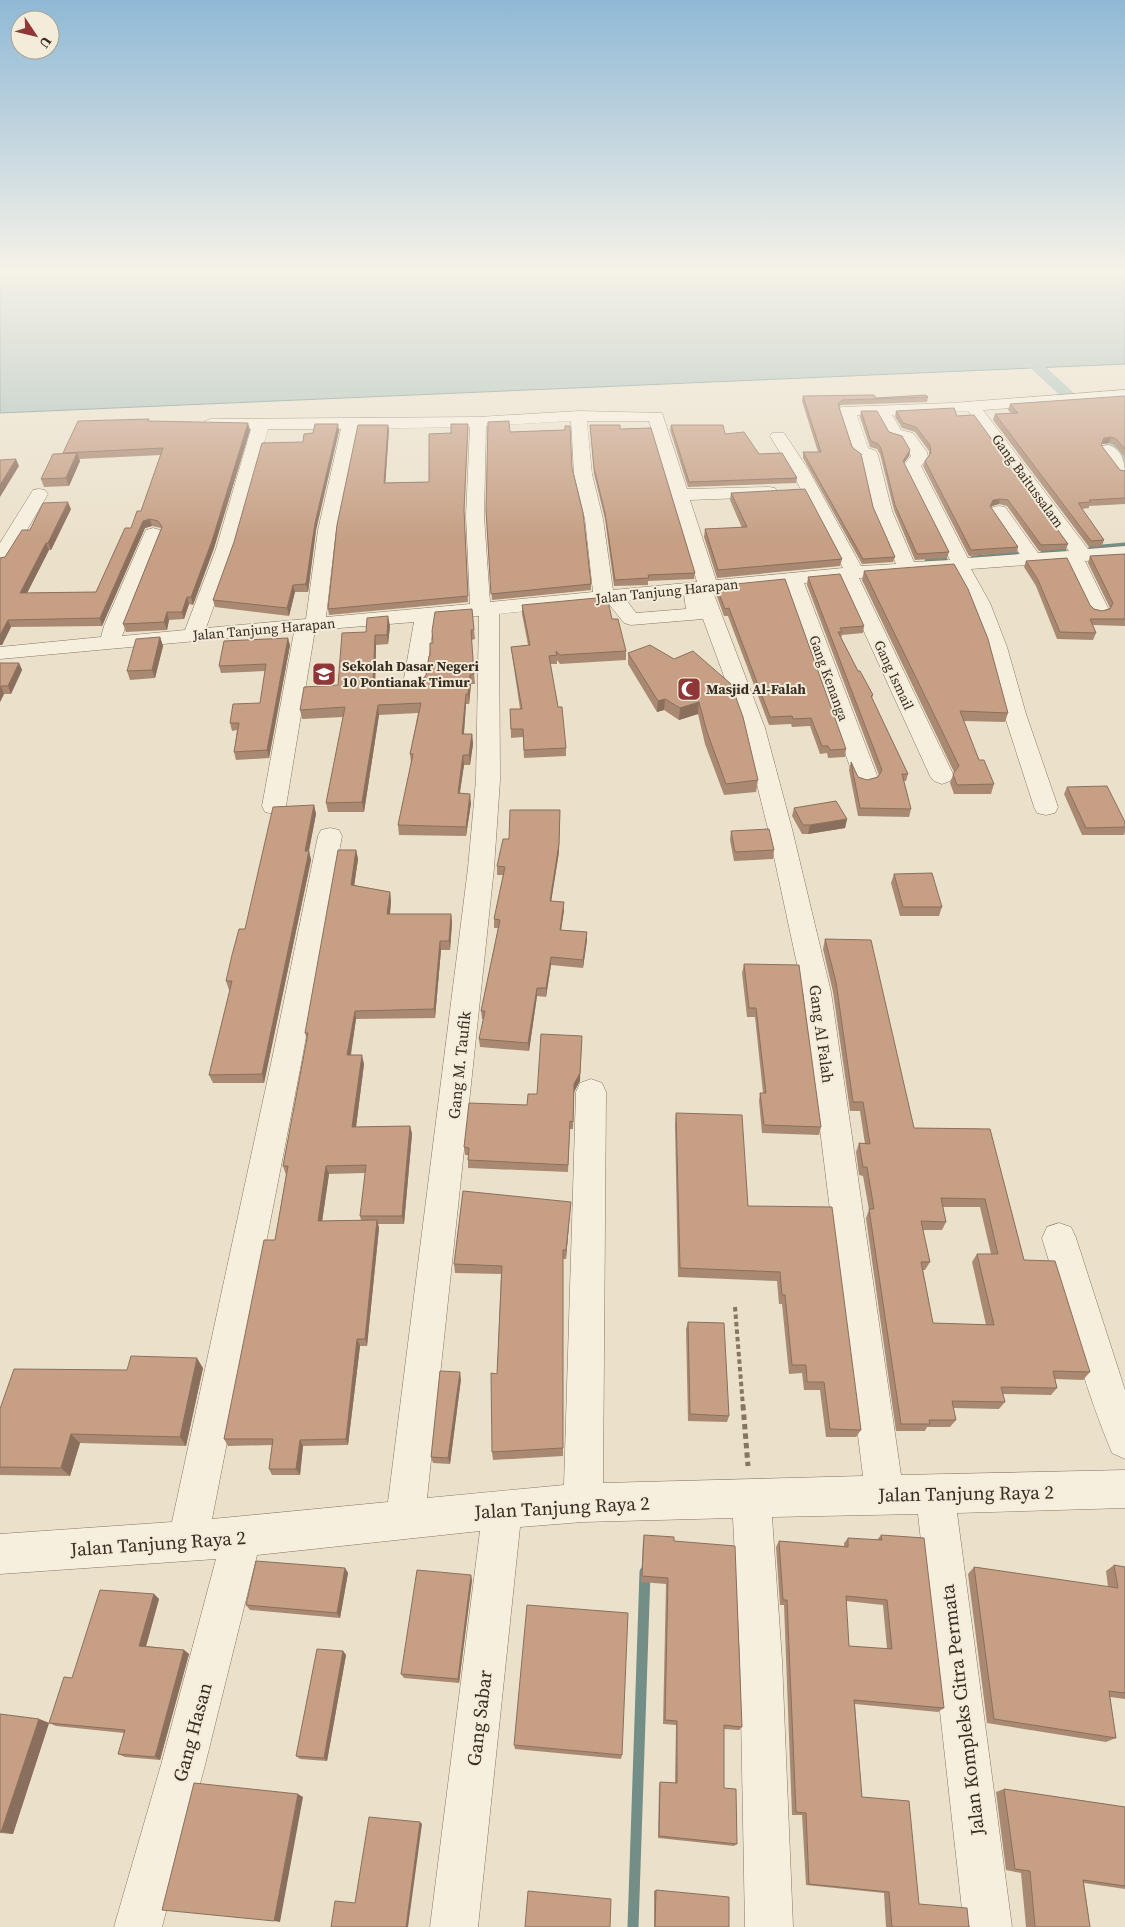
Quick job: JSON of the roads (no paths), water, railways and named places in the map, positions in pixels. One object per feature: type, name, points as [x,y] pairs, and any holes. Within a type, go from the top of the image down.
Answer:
[{"type":"street","points":[[907,568],[883,511],[870,454],[861,451],[847,410],[885,411],[1125,395]]},
{"type":"street","name":"Gang Baitussalam","points":[[972,406],[1078,557],[1099,610]]},
{"type":"street","points":[[885,411],[883,412],[895,434],[907,436],[919,452],[920,457],[912,466],[980,603],[997,647],[1015,714],[1046,807]]},
{"type":"street","points":[[192,424],[478,422],[579,416],[656,416],[681,495],[701,588],[698,614],[631,619],[608,598],[594,519],[582,474],[579,416]]},
{"type":"street","name":"Gang M. Taufik","points":[[404,1520],[436,1267],[481,868],[488,780],[485,610],[474,527],[478,422]]},
{"type":"street","points":[[194,634],[225,549],[261,424]]},
{"type":"street","points":[[274,806],[327,530],[350,424]]},
{"type":"street","name":"Gang Ismail","points":[[778,436],[798,469],[851,572],[942,776]]},
{"type":"street","points":[[1108,450],[1125,471]]},
{"type":"street","points":[[681,495],[809,490]]},
{"type":"street","points":[[0,559],[39,494]]},
{"type":"street","points":[[999,511],[1034,560]]},
{"type":"street","points":[[110,642],[114,626],[153,534]]},
{"type":"street","name":"Jalan Tanjung Harapan","points":[[701,588],[851,572],[1078,557],[1125,552]]},
{"type":"street","name":"Gang Kenanga","points":[[792,578],[866,778]]},
{"type":"street","name":"Gang Al Falah","points":[[701,588],[754,728],[780,829],[817,992],[884,1494]]},
{"type":"street","name":"Jalan Tanjung Harapan","points":[[0,653],[608,598]]},
{"type":"street","points":[[414,684],[425,616]]},
{"type":"street","points":[[188,1540],[287,1059],[330,836]]},
{"type":"street","points":[[583,1503],[591,1092]]},
{"type":"street","points":[[1059,1238],[1108,1394],[1125,1440]]},
{"type":"street","name":"Jalan Tanjung Raya 2","points":[[0,1554],[242,1537],[502,1509],[583,1503],[1125,1489]]},
{"type":"street","name":"Jalan Kompleks Citra Permata","points":[[935,1493],[988,1927]]},
{"type":"street","points":[[751,1500],[756,1561],[769,1927]]},
{"type":"street","name":"Gang Sabar","points":[[454,1927],[502,1509]]},
{"type":"street","name":"Gang Hasan","points":[[138,1927],[184,1765],[242,1537]]},
{"type":"water","points":[[0,362],[1125,362],[1125,364],[0,413]]},
{"type":"waterway","points":[[1032,362],[1090,416],[1125,458]]},
{"type":"waterway","points":[[1091,548],[1125,545]]},
{"type":"waterway","points":[[1043,552],[1064,550]]},
{"type":"waterway","points":[[973,558],[1016,554]]},
{"type":"waterway","points":[[927,561],[945,560]]},
{"type":"waterway","points":[[633,1927],[645,1572]]},
{"type":"place","name":"Sekolah Dasar Negeri 10 Pontianak Timur","points":[[324,674]]},
{"type":"place","name":"Masjid Al-Falah","points":[[689,689]]}]
